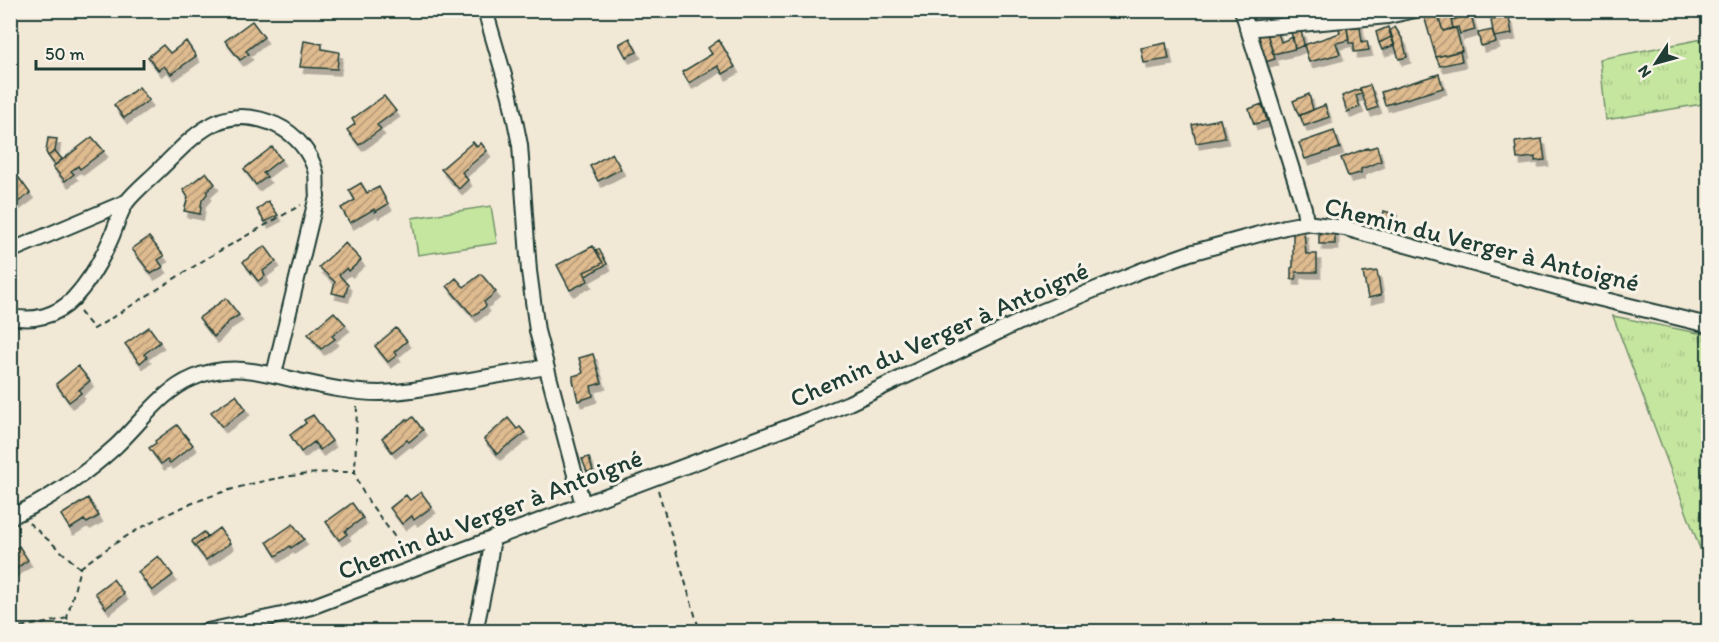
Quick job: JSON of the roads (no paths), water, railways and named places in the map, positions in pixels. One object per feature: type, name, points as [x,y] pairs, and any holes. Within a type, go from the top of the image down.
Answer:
[{"type":"street","points":[[485,10],[510,96],[520,145],[528,270],[537,331],[583,506]]},
{"type":"street","points":[[1242,10],[1304,208],[1306,223]]},
{"type":"street","points":[[1247,29],[1388,16],[1415,10]]},
{"type":"street","points":[[10,251],[126,202],[204,128],[222,120],[242,117],[261,119],[280,127],[296,139],[308,154],[316,174],[317,196],[274,374]]},
{"type":"street","points":[[10,316],[35,319],[53,313],[72,300],[84,285],[109,243],[126,202]]},
{"type":"street","name":"Chemin du Verger à Antoigné","points":[[202,632],[311,607],[583,506],[849,403],[1038,313],[1140,271],[1285,227],[1306,223],[1345,228],[1585,295],[1708,325]]},
{"type":"street","points":[[15,515],[48,498],[96,464],[178,386],[193,378],[226,369],[243,369],[357,392],[382,393],[546,368]]},
{"type":"street","points":[[475,632],[493,538]]}]
